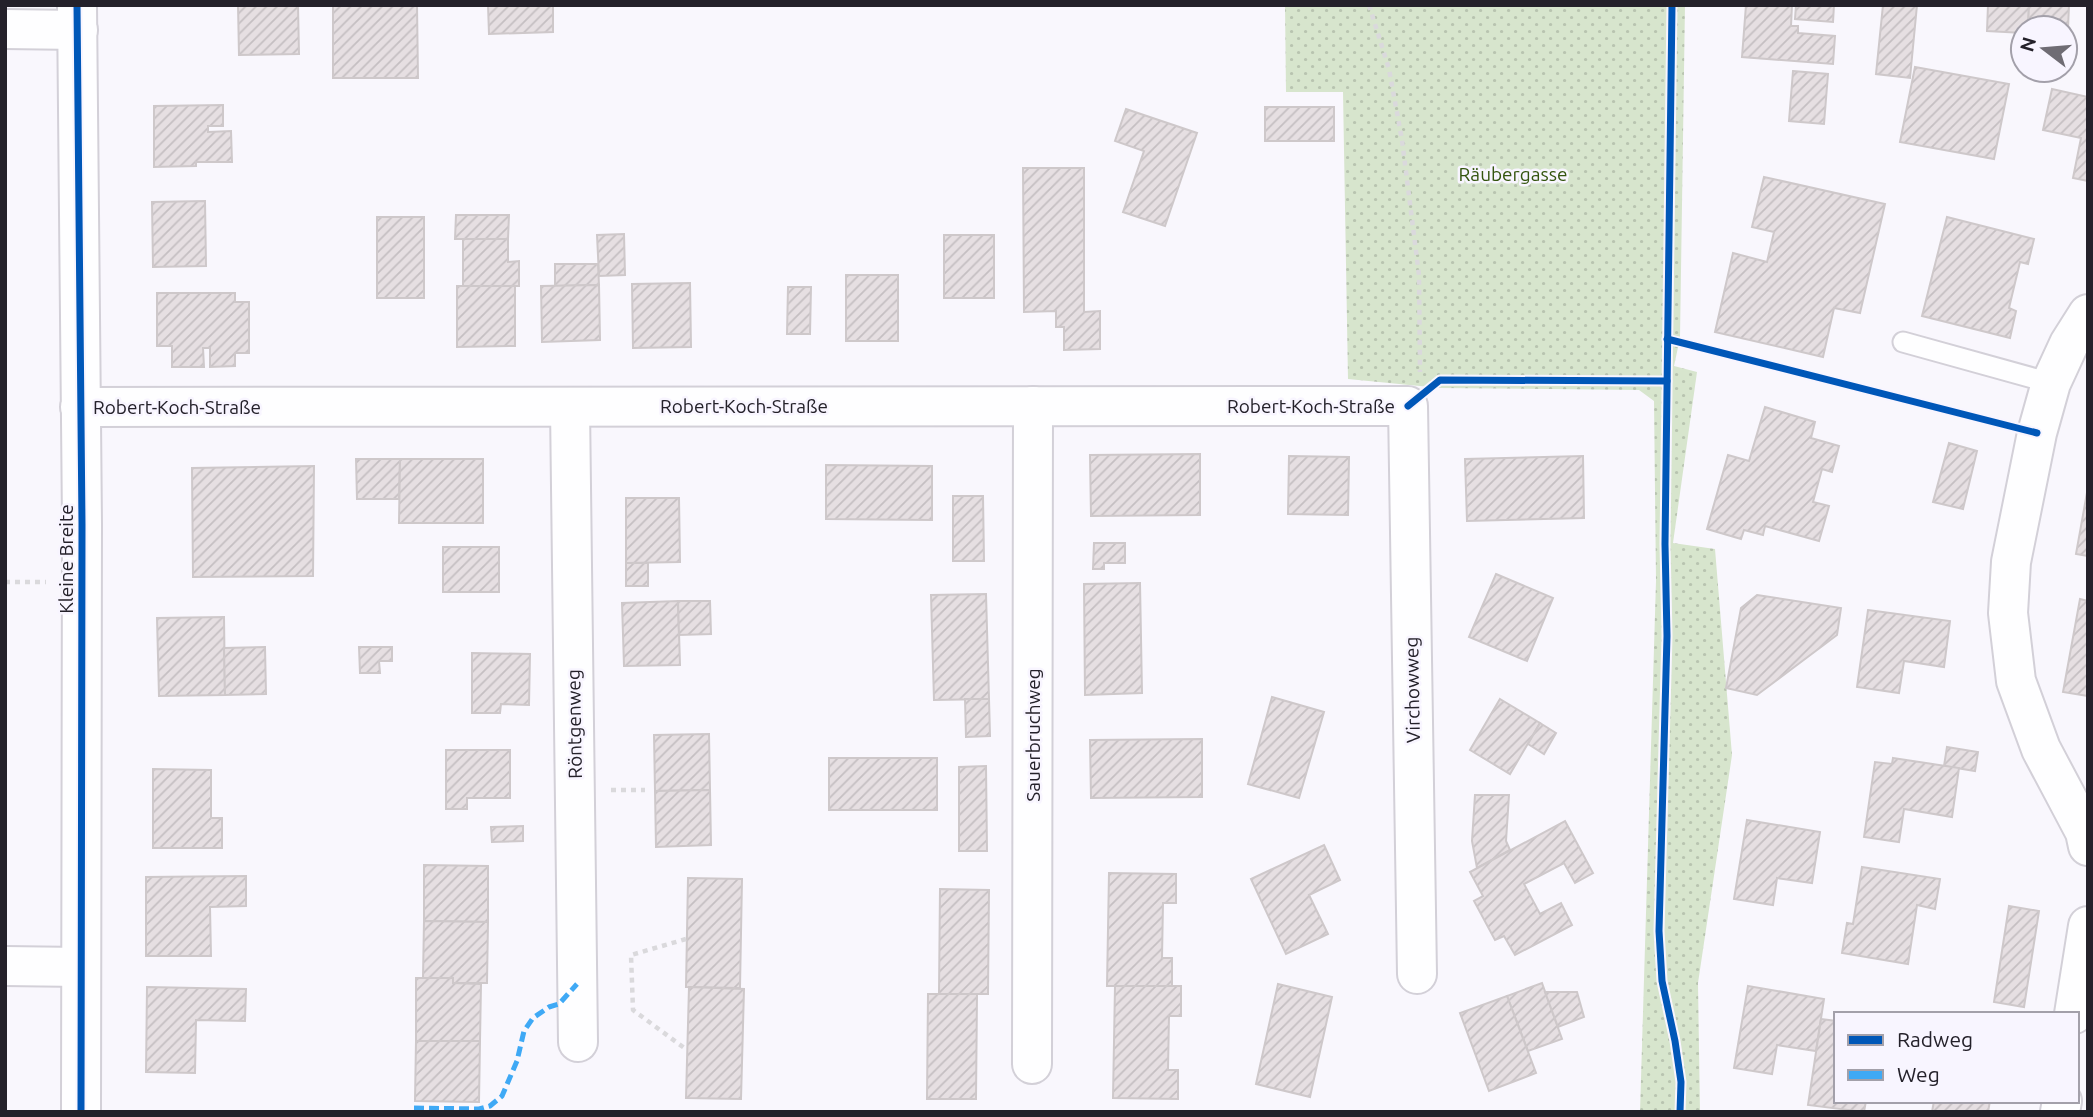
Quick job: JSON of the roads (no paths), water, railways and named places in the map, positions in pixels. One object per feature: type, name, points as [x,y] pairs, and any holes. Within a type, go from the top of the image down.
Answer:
[{"type":"street","points":[[5,29],[78,18]]},
{"type":"street","name":"Kleine Breite","points":[[78,18],[81,1112]]},
{"type":"street","points":[[2088,314],[2069,344],[2051,383],[2037,433],[2011,562],[2008,612],[2016,681],[2041,749],[2085,832],[2088,846]]},
{"type":"street","name":"Sauerbruchweg","points":[[1032,1064],[1033,406]]},
{"type":"street","name":"Robert-Koch-Straße","points":[[80,407],[1408,406]]},
{"type":"street","name":"Virchowweg","points":[[1408,406],[1417,974]]},
{"type":"street","name":"Röntgenweg","points":[[570,407],[578,1042]]},
{"type":"street","points":[[2074,1012],[2088,926]]},
{"type":"street","points":[[5,966],[80,967]]},
{"type":"lane","points":[[1903,342],[2051,383]]},
{"type":"park label","name":"Räubergasse","points":[[1513,174]]}]
